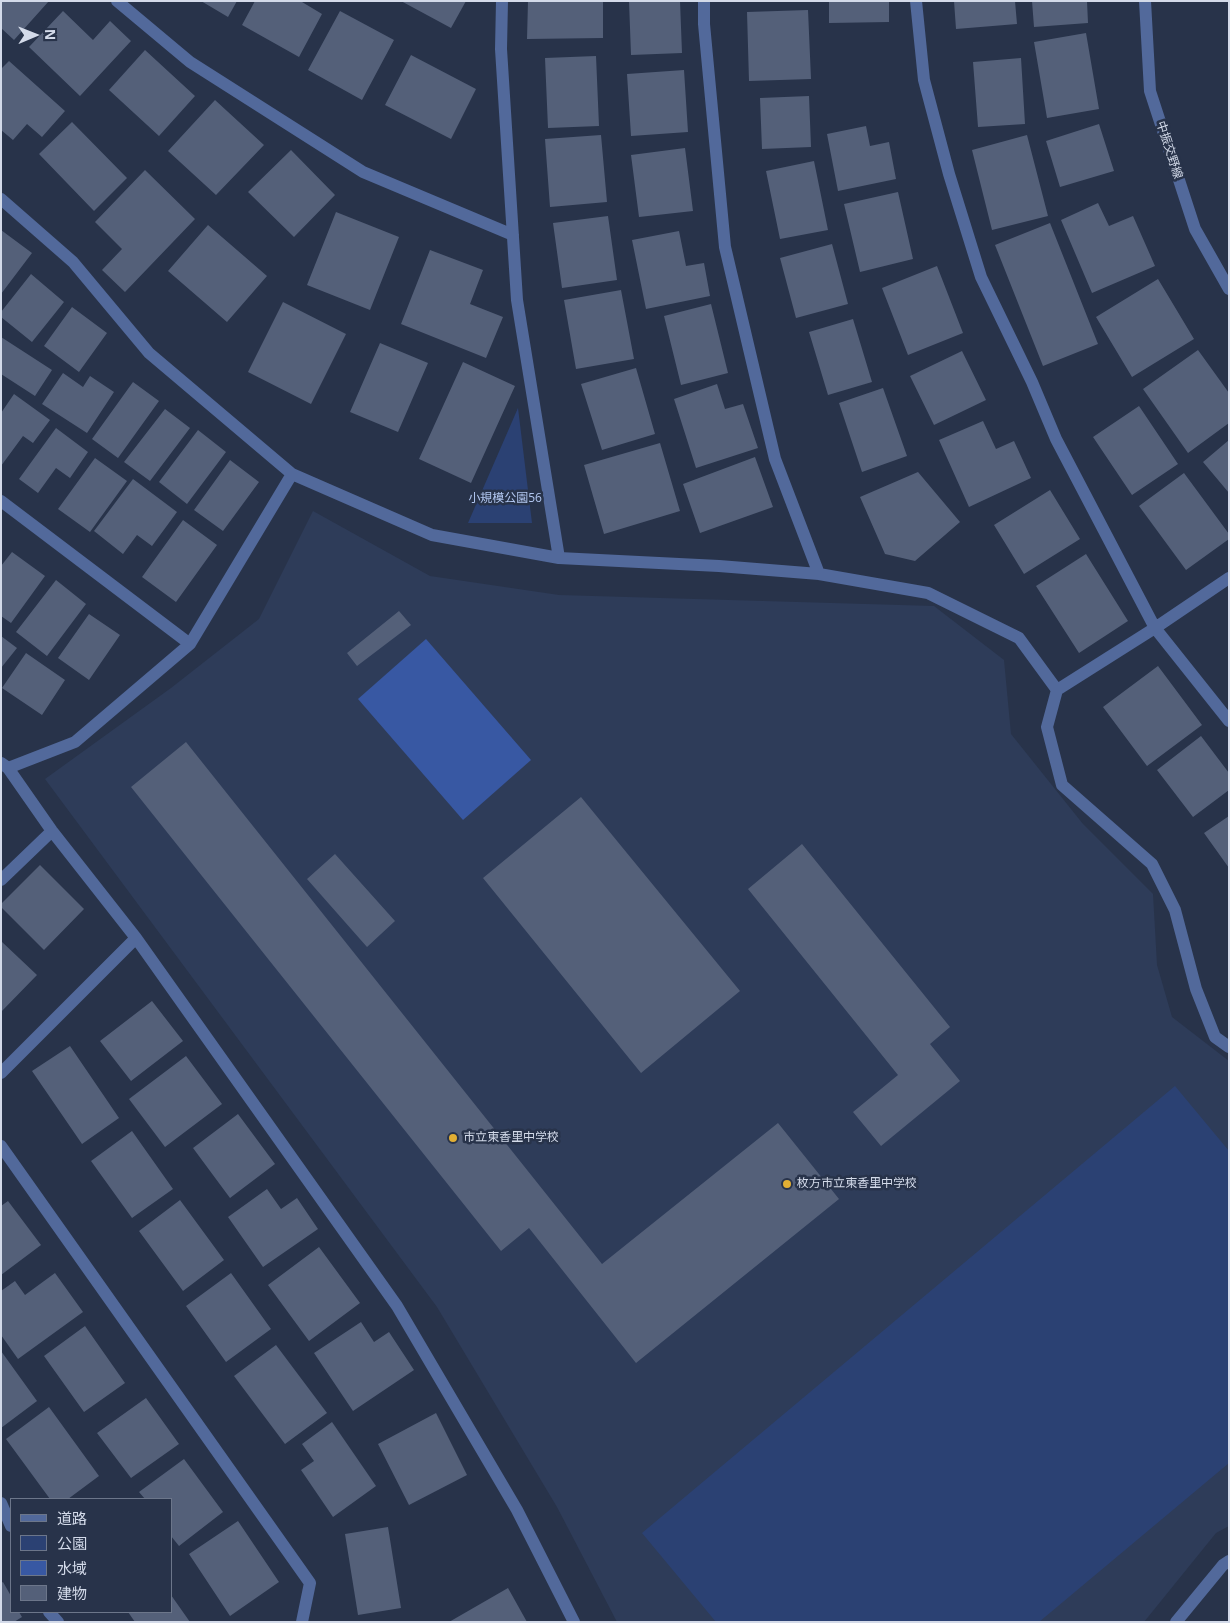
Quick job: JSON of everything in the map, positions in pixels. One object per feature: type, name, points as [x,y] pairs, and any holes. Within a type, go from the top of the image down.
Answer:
[{"type":"street","points":[[117,1],[190,62],[363,172],[513,235]]},
{"type":"street","points":[[502,1],[501,49],[517,300],[560,558]]},
{"type":"street","points":[[704,1],[704,24],[725,247],[775,459],[819,574]]},
{"type":"street","points":[[916,1],[924,80],[949,174],[981,277],[1032,382],[1056,439],[1155,628],[1229,721]]},
{"type":"street","name":"中振交野線","points":[[1146,1],[1150,91],[1195,230],[1229,289]]},
{"type":"street","points":[[1,199],[73,262],[149,353],[292,474],[432,535],[560,558],[719,566],[819,574],[928,593],[1018,638],[1057,690]]},
{"type":"street","points":[[292,474],[190,644],[75,742],[5,766],[52,831],[136,938],[397,1306],[517,1510],[574,1622]]},
{"type":"street","points":[[1,501],[190,644]]},
{"type":"street","points":[[1229,578],[1155,628],[1057,690],[1047,727],[1062,785],[1152,864],[1175,910],[1196,989],[1215,1037],[1229,1047]]},
{"type":"street","points":[[1,880],[52,831]]},
{"type":"street","points":[[1,1073],[136,938]]},
{"type":"street","points":[[1,1146],[310,1584],[302,1622]]},
{"type":"street","points":[[1,1504],[10,1524]]},
{"type":"street","points":[[1176,1622],[1223,1565],[1229,1561]]},
{"type":"shaded area","name":"枚方市立東香里中学校","points":[[313,511],[430,576],[559,595],[934,606],[1004,660],[1011,734],[1083,824],[1153,894],[1157,965],[1172,1017],[1229,1061],[1229,1526],[1216,1533],[1144,1622],[617,1622],[557,1507],[437,1307],[45,779],[171,688],[259,619]]},
{"type":"green space","name":"小規模公園56","points":[[518,408],[532,523],[468,523]]},
{"type":"green space","points":[[1175,1086],[1229,1151],[1229,1463],[1039,1622],[716,1622],[642,1533]]},
{"type":"water","points":[[426,639],[531,760],[463,820],[358,699]]},
{"type":"building","points":[[1,1],[49,1],[14,40],[1,28]]},
{"type":"building","points":[[201,1],[237,1],[228,17]]},
{"type":"building","points":[[255,1],[302,1],[322,14],[299,57],[242,25]]},
{"type":"building","points":[[401,1],[466,1],[451,28]]},
{"type":"building","points":[[528,1],[603,1],[603,38],[527,39]]},
{"type":"building","points":[[629,1],[680,1],[682,53],[631,55]]},
{"type":"building","points":[[829,1],[889,1],[889,22],[829,23]]},
{"type":"building","points":[[954,1],[1015,1],[1017,24],[956,29]]},
{"type":"building","points":[[1032,1],[1087,1],[1088,23],[1034,27]]},
{"type":"building","points":[[808,10],[811,79],[749,81],[747,12]]},
{"type":"building","points":[[63,11],[93,40],[110,21],[131,41],[80,96],[29,47]]},
{"type":"building","points":[[340,11],[394,40],[362,100],[308,70]]},
{"type":"building","points":[[1086,33],[1099,109],[1047,118],[1034,42]]},
{"type":"building","points":[[145,50],[195,96],[159,136],[109,90]]},
{"type":"building","points":[[411,55],[476,89],[451,139],[385,105]]},
{"type":"building","points":[[596,56],[599,126],[548,128],[545,58]]},
{"type":"building","points":[[1021,58],[1025,124],[978,127],[973,62]]},
{"type":"building","points":[[9,61],[65,111],[42,137],[27,124],[13,140],[1,130],[1,69]]},
{"type":"building","points":[[684,70],[688,132],[631,136],[627,74]]},
{"type":"building","points":[[809,96],[811,147],[762,149],[760,98]]},
{"type":"building","points":[[215,100],[264,145],[216,195],[168,151]]},
{"type":"building","points":[[72,122],[127,178],[94,211],[39,154]]},
{"type":"building","points":[[1099,124],[1114,171],[1060,187],[1046,141]]},
{"type":"building","points":[[866,126],[870,146],[889,142],[896,179],[838,191],[827,134]]},
{"type":"building","points":[[601,135],[607,202],[550,207],[545,139]]},
{"type":"building","points":[[1027,135],[1048,216],[992,230],[972,150]]},
{"type":"building","points":[[685,148],[693,211],[639,217],[631,155]]},
{"type":"building","points":[[291,150],[335,195],[294,237],[248,192]]},
{"type":"building","points":[[814,161],[828,230],[780,239],[766,171]]},
{"type":"building","points":[[145,170],[195,219],[125,292],[102,270],[122,249],[95,222]]},
{"type":"building","points":[[898,192],[913,259],[860,272],[844,204]]},
{"type":"building","points":[[1098,203],[1109,226],[1133,216],[1155,266],[1092,293],[1061,220]]},
{"type":"building","points":[[336,212],[399,237],[370,310],[307,285]]},
{"type":"building","points":[[608,216],[617,280],[562,288],[553,223]]},
{"type":"building","points":[[1050,223],[1098,344],[1043,366],[995,245]]},
{"type":"building","points":[[208,225],[267,276],[227,322],[168,271]]},
{"type":"building","points":[[1,230],[32,253],[1,294]]},
{"type":"building","points":[[679,231],[686,266],[704,263],[710,296],[646,309],[632,240]]},
{"type":"building","points":[[832,244],[848,304],[796,318],[780,258]]},
{"type":"building","points":[[430,250],[483,270],[470,304],[503,317],[486,358],[401,324]]},
{"type":"building","points":[[937,266],[963,333],[908,355],[882,288]]},
{"type":"building","points":[[31,274],[64,302],[32,342],[1,317],[1,312]]},
{"type":"building","points":[[1158,279],[1194,339],[1132,377],[1096,317]]},
{"type":"building","points":[[621,290],[634,359],[576,369],[564,300]]},
{"type":"building","points":[[283,302],[346,334],[311,404],[248,372]]},
{"type":"building","points":[[711,304],[728,373],[681,385],[664,316]]},
{"type":"building","points":[[72,307],[107,333],[79,372],[44,346]]},
{"type":"building","points":[[853,319],[872,382],[828,395],[809,332]]},
{"type":"building","points":[[1,337],[52,370],[35,396],[1,374]]},
{"type":"building","points":[[380,343],[428,363],[398,432],[350,412]]},
{"type":"building","points":[[1198,350],[1229,393],[1229,423],[1188,453],[1143,389]]},
{"type":"building","points":[[962,351],[986,400],[934,425],[910,376]]},
{"type":"building","points":[[463,362],[515,386],[471,483],[419,459]]},
{"type":"building","points":[[636,368],[655,434],[602,450],[581,384]]},
{"type":"building","points":[[63,373],[83,387],[90,376],[114,392],[87,433],[42,404]]},
{"type":"building","points":[[133,382],[159,401],[118,458],[92,439]]},
{"type":"building","points":[[717,384],[725,409],[743,404],[758,448],[696,468],[674,399]]},
{"type":"building","points":[[883,388],[907,456],[862,472],[839,403]]},
{"type":"building","points":[[14,394],[50,420],[33,443],[23,436],[1,466],[1,413]]},
{"type":"building","points":[[1139,406],[1178,464],[1132,495],[1093,437]]},
{"type":"building","points":[[165,409],[190,428],[150,481],[124,462]]},
{"type":"building","points":[[983,421],[996,449],[1014,441],[1031,478],[969,507],[939,440]]},
{"type":"building","points":[[56,428],[88,452],[70,478],[56,468],[38,493],[19,479]]},
{"type":"building","points":[[198,430],[226,452],[187,504],[159,482]]},
{"type":"building","points":[[1229,440],[1229,493],[1203,462]]},
{"type":"building","points":[[660,443],[680,511],[604,534],[584,465]]},
{"type":"building","points":[[755,457],[773,507],[700,533],[683,484]]},
{"type":"building","points":[[95,458],[127,481],[90,532],[58,509]]},
{"type":"building","points":[[230,460],[259,482],[223,531],[194,510]]},
{"type":"building","points":[[918,472],[960,522],[915,561],[885,554],[860,497]]},
{"type":"building","points":[[1184,473],[1229,534],[1229,539],[1186,570],[1139,506]]},
{"type":"building","points":[[133,479],[177,512],[152,546],[137,535],[123,554],[94,531]]},
{"type":"building","points":[[1050,490],[1080,539],[1024,574],[994,525]]},
{"type":"building","points":[[183,520],[217,545],[176,602],[142,577]]},
{"type":"building","points":[[12,552],[45,576],[11,623],[1,616],[1,566]]},
{"type":"building","points":[[1086,554],[1128,621],[1079,653],[1036,586]]},
{"type":"building","points":[[56,580],[86,604],[47,656],[16,632]]},
{"type":"building","points":[[399,611],[411,625],[357,666],[347,653]]},
{"type":"building","points":[[89,614],[120,635],[89,680],[58,658]]},
{"type":"building","points":[[1,636],[17,648],[1,668]]},
{"type":"building","points":[[26,653],[65,680],[42,715],[2,688]]},
{"type":"building","points":[[1158,666],[1202,725],[1147,766],[1103,707]]},
{"type":"building","points":[[1201,736],[1229,773],[1229,790],[1193,817],[1157,770]]},
{"type":"building","points":[[186,742],[602,1264],[778,1123],[839,1199],[636,1363],[529,1228],[501,1251],[131,787]]},
{"type":"building","points":[[581,797],[740,991],[641,1073],[483,878]]},
{"type":"building","points":[[1229,816],[1229,868],[1204,833]]},
{"type":"building","points":[[802,844],[950,1027],[930,1044],[960,1081],[881,1146],[853,1112],[898,1075],[748,889]]},
{"type":"building","points":[[335,854],[395,921],[367,947],[307,879]]},
{"type":"building","points":[[40,865],[84,909],[44,950],[1,907],[1,904]]},
{"type":"building","points":[[1,941],[37,975],[1,1012]]},
{"type":"building","points":[[152,1001],[183,1041],[131,1081],[100,1041]]},
{"type":"building","points":[[70,1046],[119,1118],[82,1144],[32,1071]]},
{"type":"building","points":[[186,1056],[222,1104],[165,1147],[129,1099]]},
{"type":"building","points":[[238,1114],[275,1164],[230,1198],[193,1148]]},
{"type":"building","points":[[132,1131],[173,1189],[132,1218],[91,1161]]},
{"type":"building","points":[[267,1189],[281,1209],[297,1198],[318,1229],[263,1267],[228,1217]]},
{"type":"building","points":[[180,1200],[224,1260],[183,1291],[139,1231]]},
{"type":"building","points":[[8,1201],[41,1245],[1,1275],[1,1206]]},
{"type":"building","points":[[319,1247],[360,1303],[309,1341],[268,1285]]},
{"type":"building","points":[[55,1273],[83,1312],[18,1359],[1,1335],[1,1291],[15,1281],[25,1295]]},
{"type":"building","points":[[231,1273],[271,1329],[226,1362],[186,1306]]},
{"type":"building","points":[[361,1322],[374,1342],[389,1332],[414,1370],[353,1411],[314,1353]]},
{"type":"building","points":[[85,1326],[125,1383],[84,1412],[44,1356]]},
{"type":"building","points":[[276,1345],[327,1413],[285,1444],[234,1376]]},
{"type":"building","points":[[1,1351],[37,1401],[1,1428]]},
{"type":"building","points":[[146,1398],[179,1444],[131,1478],[97,1433]]},
{"type":"building","points":[[49,1407],[99,1476],[69,1498],[49,1498],[6,1439]]},
{"type":"building","points":[[436,1413],[467,1475],[409,1505],[378,1444]]},
{"type":"building","points":[[332,1422],[376,1486],[333,1517],[301,1470],[314,1461],[302,1444]]},
{"type":"building","points":[[184,1459],[223,1512],[179,1546],[172,1537],[172,1498],[144,1498],[139,1492]]},
{"type":"building","points":[[238,1521],[279,1582],[230,1616],[189,1554]]},
{"type":"building","points":[[388,1527],[401,1608],[358,1615],[345,1534]]},
{"type":"building","points":[[3,1582],[10,1594],[10,1613],[20,1613],[22,1617],[14,1622],[1,1622],[1,1583]]},
{"type":"building","points":[[508,1588],[527,1622],[449,1622]]},
{"type":"building","points":[[172,1596],[190,1622],[135,1622],[129,1613],[172,1613]]},
{"type":"place","name":"市立東香里中学校","points":[[453,1138]]},
{"type":"place","name":"枚方市立東香里中学校","points":[[787,1184]]}]
